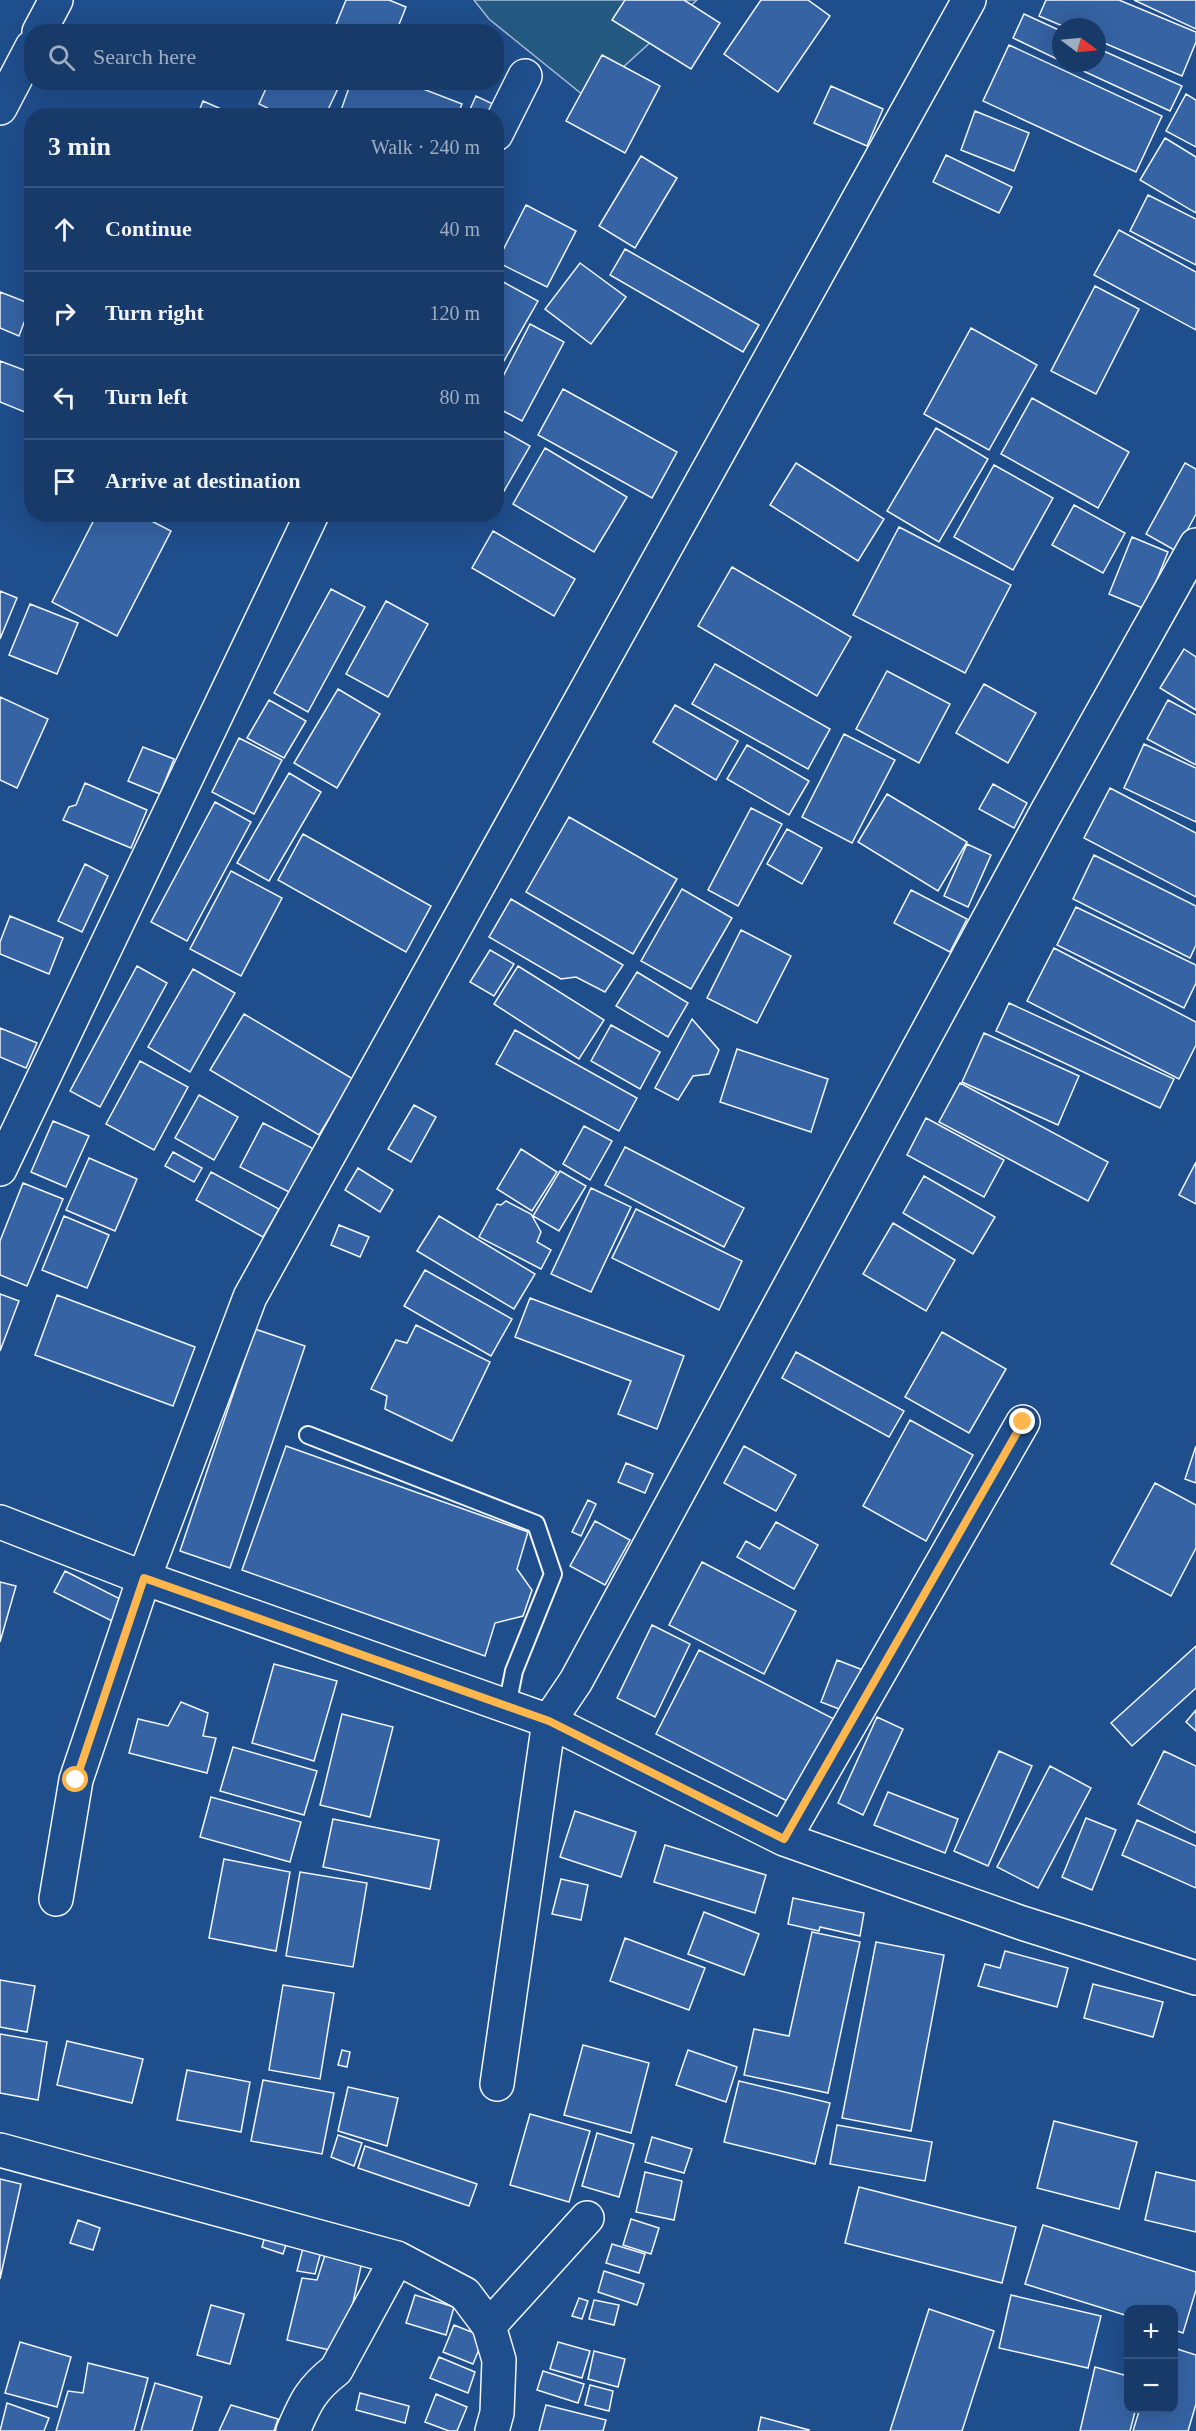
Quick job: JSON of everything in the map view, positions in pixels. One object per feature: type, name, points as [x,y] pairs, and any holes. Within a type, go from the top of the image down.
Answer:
[{"type":"street","points":[[43,24],[56,0]]},
{"type":"street","points":[[56,1899],[76,1780],[144,1578],[250,1297],[969,0]]},
{"type":"street","points":[[0,108],[24,62]]},
{"type":"street","points":[[504,118],[525,76]]},
{"type":"street","points":[[0,1169],[308,522]]},
{"type":"street","points":[[497,2084],[549,1721],[576,1681],[1045,815],[1196,544]]},
{"type":"street","points":[[784,1839],[1023,1422]]},
{"type":"street","points":[[0,1522],[144,1578],[549,1721],[784,1839],[1022,1923],[1196,1978]]},
{"type":"street","points":[[0,2150],[397,2258],[465,2294],[489,2326],[499,2360],[497,2413],[492,2431]]},
{"type":"street","points":[[489,2326],[587,2218]]},
{"type":"street","points":[[293,2431],[308,2396],[319,2383],[336,2370],[397,2258]]},
{"type":"lane","points":[[308,1434],[536,1524],[553,1574],[514,1671],[507,1706]]},
{"type":"shaded area","points":[[474,0],[697,0],[588,99],[504,31],[504,24],[495,24]]},
{"type":"building","points":[[346,0],[389,0],[406,7],[399,24],[336,24]]},
{"type":"building","points":[[625,0],[684,0],[720,23],[691,69],[612,20]]},
{"type":"building","points":[[761,0],[808,0],[830,16],[778,92],[724,54]]},
{"type":"building","points":[[1046,0],[1119,0],[1196,32],[1196,42],[1182,76],[1106,44],[1106,18],[1052,18],[1052,22],[1039,16]]},
{"type":"building","points":[[1134,0],[1196,0],[1196,29]]},
{"type":"building","points":[[1024,14],[1052,27],[1052,57],[1013,38]]},
{"type":"building","points":[[1009,45],[1052,65],[1052,72],[1067,72],[1162,116],[1136,172],[983,101]]},
{"type":"building","points":[[1106,52],[1182,86],[1170,111],[1086,72],[1106,72]]},
{"type":"building","points":[[602,55],[660,86],[625,153],[566,121]]},
{"type":"building","points":[[831,86],[883,109],[867,146],[814,123]]},
{"type":"building","points":[[265,90],[337,90],[329,108],[267,108],[259,104]]},
{"type":"building","points":[[348,90],[426,90],[462,104],[460,108],[342,108]]},
{"type":"building","points":[[1186,94],[1196,100],[1196,147],[1166,131]]},
{"type":"building","points":[[476,96],[493,104],[491,108],[471,108]]},
{"type":"building","points":[[203,101],[219,108],[200,108]]},
{"type":"building","points":[[975,111],[1029,133],[1014,171],[961,150]]},
{"type":"building","points":[[1165,138],[1196,157],[1196,213],[1140,180]]},
{"type":"building","points":[[946,155],[1012,187],[999,213],[933,182]]},
{"type":"building","points":[[641,156],[677,178],[635,248],[599,226]]},
{"type":"building","points":[[1148,195],[1196,219],[1196,265],[1130,231]]},
{"type":"building","points":[[526,205],[576,231],[547,287],[504,266],[504,248]]},
{"type":"building","points":[[1119,230],[1196,272],[1196,330],[1094,275]]},
{"type":"building","points":[[625,249],[759,325],[743,352],[610,275]]},
{"type":"building","points":[[580,263],[626,297],[591,344],[545,309]]},
{"type":"building","points":[[504,282],[538,301],[504,361]]},
{"type":"building","points":[[1095,286],[1139,309],[1096,394],[1051,371]]},
{"type":"building","points":[[0,292],[24,301],[24,323],[19,336],[0,328]]},
{"type":"building","points":[[530,324],[564,342],[522,421],[504,411],[504,374]]},
{"type":"building","points":[[971,328],[1037,365],[989,450],[924,414]]},
{"type":"building","points":[[0,361],[24,370],[24,412],[0,402]]},
{"type":"building","points":[[563,389],[677,452],[652,498],[538,435]]},
{"type":"building","points":[[1032,398],[1129,452],[1098,508],[1001,454]]},
{"type":"building","points":[[936,428],[988,459],[939,542],[887,511]]},
{"type":"building","points":[[504,431],[530,446],[504,491]]},
{"type":"building","points":[[545,448],[627,497],[594,552],[513,504]]},
{"type":"building","points":[[796,463],[884,519],[858,561],[770,505]]},
{"type":"building","points":[[1185,463],[1196,469],[1196,514],[1176,551],[1146,534]]},
{"type":"building","points":[[994,465],[1053,498],[1013,570],[954,537]]},
{"type":"building","points":[[1074,505],[1125,533],[1103,573],[1052,545]]},
{"type":"building","points":[[93,522],[154,522],[171,531],[117,636],[52,602]]},
{"type":"building","points":[[899,527],[1011,585],[965,673],[853,615]]},
{"type":"building","points":[[493,531],[575,579],[554,616],[472,568]]},
{"type":"building","points":[[1132,537],[1168,552],[1145,609],[1109,594]]},
{"type":"building","points":[[732,567],[851,637],[817,696],[698,626]]},
{"type":"building","points":[[331,589],[365,607],[308,712],[274,693]]},
{"type":"building","points":[[0,591],[17,598],[0,639]]},
{"type":"building","points":[[386,601],[428,624],[388,697],[346,674]]},
{"type":"building","points":[[30,604],[78,623],[57,674],[9,655]]},
{"type":"building","points":[[1184,649],[1196,657],[1196,710],[1160,688]]},
{"type":"building","points":[[715,664],[830,729],[808,769],[692,704]]},
{"type":"building","points":[[887,671],[950,704],[919,763],[856,729]]},
{"type":"building","points":[[984,684],[1036,713],[1008,763],[956,733]]},
{"type":"building","points":[[338,689],[380,714],[337,788],[294,763]]},
{"type":"building","points":[[0,697],[48,719],[17,788],[0,780]]},
{"type":"building","points":[[269,700],[306,721],[284,758],[247,738]]},
{"type":"building","points":[[1168,700],[1196,715],[1196,765],[1147,739]]},
{"type":"building","points":[[675,705],[738,741],[716,780],[653,742]]},
{"type":"building","points":[[844,734],[895,760],[852,843],[802,817]]},
{"type":"building","points":[[239,738],[282,760],[254,814],[212,792]]},
{"type":"building","points":[[1144,744],[1196,768],[1196,822],[1124,788]]},
{"type":"building","points":[[747,745],[809,781],[789,815],[727,779]]},
{"type":"building","points":[[143,747],[174,759],[160,794],[128,781]]},
{"type":"building","points":[[289,773],[321,792],[269,881],[237,863]]},
{"type":"building","points":[[85,783],[147,810],[131,848],[63,820],[69,807],[76,805]]},
{"type":"building","points":[[993,784],[1027,803],[1014,828],[979,809]]},
{"type":"building","points":[[1110,788],[1196,833],[1196,897],[1084,838]]},
{"type":"building","points":[[887,794],[967,842],[938,891],[858,842]]},
{"type":"building","points":[[215,802],[251,822],[187,941],[151,922]]},
{"type":"building","points":[[751,808],[782,824],[738,906],[708,890]]},
{"type":"building","points":[[569,817],[677,879],[633,954],[526,892]]},
{"type":"building","points":[[787,829],[822,848],[802,884],[767,864]]},
{"type":"building","points":[[303,834],[431,906],[406,952],[278,880]]},
{"type":"building","points":[[967,844],[991,855],[968,907],[944,896]]},
{"type":"building","points":[[1094,855],[1196,906],[1196,945],[1190,958],[1073,899]]},
{"type":"building","points":[[85,864],[108,876],[82,932],[58,921]]},
{"type":"building","points":[[231,871],[282,898],[241,976],[190,949]]},
{"type":"building","points":[[682,889],[732,918],[691,989],[641,961]]},
{"type":"building","points":[[911,890],[967,919],[950,952],[894,923]]},
{"type":"building","points":[[511,899],[623,965],[605,992],[576,977],[561,979],[489,937]]},
{"type":"building","points":[[1076,907],[1196,965],[1196,983],[1184,1008],[1057,945]]},
{"type":"building","points":[[10,916],[63,938],[49,974],[0,954],[0,942]]},
{"type":"building","points":[[741,930],[791,956],[757,1023],[707,998]]},
{"type":"building","points":[[1054,948],[1196,1022],[1196,1045],[1179,1079],[1027,1001]]},
{"type":"building","points":[[490,950],[514,964],[494,996],[470,982]]},
{"type":"building","points":[[137,966],[167,983],[100,1107],[70,1091]]},
{"type":"building","points":[[518,966],[604,1020],[579,1059],[494,1004]]},
{"type":"building","points":[[193,969],[235,993],[190,1072],[148,1047]]},
{"type":"building","points":[[637,972],[688,1003],[668,1037],[616,1006]]},
{"type":"building","points":[[1009,1003],[1174,1079],[1160,1108],[996,1031]]},
{"type":"building","points":[[244,1014],[353,1079],[319,1135],[210,1070]]},
{"type":"building","points":[[692,1019],[719,1050],[709,1074],[693,1076],[678,1100],[655,1088]]},
{"type":"building","points":[[611,1025],[660,1052],[640,1089],[591,1061]]},
{"type":"building","points":[[0,1028],[37,1043],[26,1068],[0,1057]]},
{"type":"building","points":[[515,1030],[637,1098],[619,1131],[496,1064]]},
{"type":"building","points":[[984,1033],[1079,1076],[1058,1125],[962,1082]]},
{"type":"building","points":[[737,1049],[828,1079],[811,1132],[720,1102]]},
{"type":"building","points":[[140,1061],[188,1087],[154,1150],[106,1124]]},
{"type":"building","points":[[960,1083],[1108,1162],[1088,1201],[939,1122]]},
{"type":"building","points":[[199,1095],[238,1117],[214,1160],[175,1138]]},
{"type":"building","points":[[414,1105],[436,1117],[411,1162],[388,1149]]},
{"type":"building","points":[[926,1118],[1004,1160],[984,1197],[907,1155]]},
{"type":"building","points":[[53,1121],[89,1136],[66,1187],[31,1172]]},
{"type":"building","points":[[263,1123],[314,1149],[291,1193],[240,1167]]},
{"type":"building","points":[[584,1126],[612,1141],[590,1180],[563,1164]]},
{"type":"building","points":[[625,1147],[744,1208],[724,1247],[605,1185]]},
{"type":"building","points":[[521,1149],[557,1172],[532,1211],[497,1189]]},
{"type":"building","points":[[173,1152],[202,1168],[194,1182],[165,1166]]},
{"type":"building","points":[[89,1158],[137,1179],[115,1231],[66,1210]]},
{"type":"building","points":[[1196,1162],[1196,1204],[1179,1195]]},
{"type":"building","points":[[358,1168],[393,1190],[380,1212],[345,1190]]},
{"type":"building","points":[[560,1171],[586,1186],[559,1231],[533,1216]]},
{"type":"building","points":[[211,1172],[279,1209],[263,1237],[196,1200]]},
{"type":"building","points":[[924,1176],[995,1217],[973,1254],[903,1213]]},
{"type":"building","points":[[23,1183],[63,1199],[27,1286],[0,1275],[0,1241]]},
{"type":"building","points":[[591,1188],[631,1207],[591,1292],[551,1274]]},
{"type":"building","points":[[506,1201],[531,1214],[541,1232],[537,1242],[551,1250],[541,1269],[479,1237],[497,1204],[501,1205]]},
{"type":"building","points":[[636,1209],[742,1261],[719,1310],[612,1258]]},
{"type":"building","points":[[64,1216],[109,1235],[87,1288],[42,1270]]},
{"type":"building","points":[[439,1216],[535,1274],[514,1309],[417,1251]]},
{"type":"building","points":[[893,1223],[955,1260],[926,1311],[863,1274]]},
{"type":"building","points":[[339,1225],[369,1237],[360,1257],[331,1245]]},
{"type":"building","points":[[425,1270],[512,1319],[491,1356],[404,1306]]},
{"type":"building","points":[[0,1294],[19,1301],[0,1351]]},
{"type":"building","points":[[57,1295],[195,1347],[173,1406],[35,1355]]},
{"type":"building","points":[[530,1298],[684,1356],[657,1429],[618,1414],[631,1381],[515,1337]]},
{"type":"building","points":[[416,1325],[490,1362],[452,1441],[385,1409],[387,1396],[371,1389],[396,1340],[407,1343]]},
{"type":"building","points":[[255,1329],[305,1346],[230,1568],[180,1551]]},
{"type":"building","points":[[942,1332],[1006,1369],[969,1433],[905,1397]]},
{"type":"building","points":[[796,1352],[904,1411],[889,1437],[782,1378]]},
{"type":"building","points":[[910,1420],[973,1455],[926,1541],[863,1506]]},
{"type":"building","points":[[286,1446],[528,1532],[517,1569],[532,1590],[523,1616],[495,1623],[485,1656],[242,1570]]},
{"type":"building","points":[[744,1446],[796,1475],[776,1511],[724,1483]]},
{"type":"building","points":[[1196,1446],[1196,1483],[1185,1479]]},
{"type":"building","points":[[626,1463],[653,1474],[645,1493],[618,1482]]},
{"type":"building","points":[[1155,1483],[1196,1505],[1196,1548],[1171,1596],[1111,1564]]},
{"type":"building","points":[[588,1500],[596,1504],[581,1536],[572,1532]]},
{"type":"building","points":[[595,1521],[630,1540],[605,1585],[570,1566]]},
{"type":"building","points":[[776,1522],[818,1545],[794,1589],[737,1557],[746,1541],[760,1549]]},
{"type":"building","points":[[702,1562],[796,1611],[764,1674],[669,1625]]},
{"type":"building","points":[[65,1571],[130,1604],[120,1625],[54,1592]]},
{"type":"building","points":[[0,1582],[16,1586],[0,1642]]},
{"type":"building","points":[[652,1625],[690,1644],[655,1717],[617,1698]]},
{"type":"building","points":[[1196,1646],[1196,1688],[1132,1746],[1111,1723]]},
{"type":"building","points":[[699,1650],[836,1720],[793,1804],[656,1734]]},
{"type":"building","points":[[837,1660],[863,1670],[847,1712],[821,1702]]},
{"type":"building","points":[[274,1664],[337,1681],[314,1761],[252,1743]]},
{"type":"building","points":[[181,1702],[208,1713],[203,1736],[216,1738],[207,1773],[129,1753],[138,1719],[168,1726]]},
{"type":"building","points":[[1196,1710],[1196,1731],[1186,1722]]},
{"type":"building","points":[[342,1714],[393,1727],[370,1817],[320,1805]]},
{"type":"building","points":[[877,1717],[903,1729],[863,1815],[838,1803]]},
{"type":"building","points":[[233,1747],[317,1771],[304,1815],[220,1791]]},
{"type":"building","points":[[999,1751],[1032,1766],[988,1866],[954,1851]]},
{"type":"building","points":[[1164,1751],[1196,1766],[1196,1833],[1138,1804]]},
{"type":"building","points":[[1050,1766],[1091,1788],[1038,1888],[997,1867]]},
{"type":"building","points":[[888,1792],[958,1819],[945,1853],[874,1825]]},
{"type":"building","points":[[211,1797],[301,1822],[290,1862],[200,1837]]},
{"type":"building","points":[[575,1811],[636,1832],[621,1877],[560,1857]]},
{"type":"building","points":[[1086,1818],[1116,1830],[1092,1890],[1062,1877]]},
{"type":"building","points":[[333,1819],[439,1840],[430,1889],[323,1867]]},
{"type":"building","points":[[1137,1820],[1196,1846],[1196,1888],[1122,1855]]},
{"type":"building","points":[[665,1845],[766,1875],[755,1913],[654,1882]]},
{"type":"building","points":[[224,1859],[290,1872],[276,1951],[209,1938]]},
{"type":"building","points":[[300,1872],[367,1883],[353,1967],[286,1956]]},
{"type":"building","points":[[561,1879],[588,1885],[581,1920],[552,1914]]},
{"type":"building","points":[[793,1898],[864,1913],[860,1936],[820,1927],[819,1931],[788,1924]]},
{"type":"building","points":[[704,1912],[759,1934],[744,1975],[688,1954]]},
{"type":"building","points":[[812,1932],[860,1942],[828,2093],[744,2075],[754,2029],[789,2036]]},
{"type":"building","points":[[625,1938],[705,1968],[689,2010],[610,1981]]},
{"type":"building","points":[[876,1942],[944,1955],[911,2131],[842,2118]]},
{"type":"building","points":[[1005,1951],[1068,1968],[1057,2007],[978,1986],[985,1964],[1000,1968]]},
{"type":"building","points":[[0,1980],[35,1986],[27,2032],[0,2027]]},
{"type":"building","points":[[1093,1984],[1163,2002],[1153,2037],[1084,2018]]},
{"type":"building","points":[[283,1985],[334,1993],[320,2079],[269,2070]]},
{"type":"building","points":[[0,2034],[47,2042],[38,2100],[0,2093]]},
{"type":"building","points":[[67,2041],[143,2059],[132,2103],[57,2085]]},
{"type":"building","points":[[583,2045],[649,2063],[631,2133],[564,2115]]},
{"type":"building","points":[[342,2050],[350,2052],[347,2067],[338,2065]]},
{"type":"building","points":[[688,2050],[737,2067],[726,2102],[676,2085]]},
{"type":"building","points":[[187,2070],[250,2082],[241,2132],[177,2120]]},
{"type":"building","points":[[263,2080],[334,2093],[322,2154],[251,2141]]},
{"type":"building","points":[[739,2081],[830,2103],[815,2164],[724,2142]]},
{"type":"building","points":[[348,2087],[398,2098],[387,2146],[338,2131]]},
{"type":"building","points":[[530,2114],[590,2131],[569,2202],[510,2185]]},
{"type":"building","points":[[1054,2121],[1137,2142],[1119,2209],[1037,2188]]},
{"type":"building","points":[[837,2125],[932,2142],[925,2181],[830,2164]]},
{"type":"building","points":[[597,2133],[634,2144],[619,2197],[582,2186]]},
{"type":"building","points":[[338,2135],[362,2143],[354,2166],[331,2157]]},
{"type":"building","points":[[652,2137],[692,2149],[684,2173],[645,2162]]},
{"type":"building","points":[[365,2146],[477,2184],[469,2206],[358,2168]]},
{"type":"building","points":[[645,2172],[682,2181],[674,2220],[636,2212]]},
{"type":"building","points":[[1156,2172],[1196,2181],[1196,2232],[1145,2220]]},
{"type":"building","points":[[0,2179],[21,2184],[0,2279]]},
{"type":"building","points":[[859,2187],[1016,2227],[1002,2283],[845,2243]]},
{"type":"building","points":[[631,2219],[659,2228],[651,2254],[623,2245]]},
{"type":"building","points":[[78,2220],[100,2228],[93,2250],[70,2243]]},
{"type":"building","points":[[1043,2225],[1196,2272],[1196,2290],[1183,2333],[1178,2331],[1178,2305],[1124,2305],[1124,2315],[1025,2284]]},
{"type":"building","points":[[265,2236],[287,2242],[283,2254],[262,2247]]},
{"type":"building","points":[[304,2244],[322,2248],[315,2274],[297,2271]]},
{"type":"building","points":[[612,2244],[645,2254],[639,2273],[606,2263]]},
{"type":"building","points":[[326,2252],[363,2257],[342,2353],[287,2340],[302,2278],[317,2280]]},
{"type":"building","points":[[604,2271],[644,2284],[637,2305],[598,2292]]},
{"type":"building","points":[[415,2295],[454,2307],[446,2335],[406,2323]]},
{"type":"building","points":[[1011,2295],[1101,2316],[1088,2368],[999,2348]]},
{"type":"building","points":[[579,2298],[588,2301],[582,2319],[572,2316]]},
{"type":"building","points":[[594,2300],[619,2305],[614,2325],[589,2319]]},
{"type":"building","points":[[211,2305],[244,2314],[230,2364],[197,2355]]},
{"type":"building","points":[[929,2309],[994,2331],[962,2431],[890,2431]]},
{"type":"building","points":[[454,2325],[484,2337],[473,2364],[443,2352]]},
{"type":"building","points":[[20,2342],[71,2357],[57,2407],[5,2393]]},
{"type":"building","points":[[558,2342],[590,2351],[582,2378],[550,2369]]},
{"type":"building","points":[[1178,2349],[1196,2355],[1196,2404],[1188,2431],[1133,2431],[1138,2413],[1178,2413]]},
{"type":"building","points":[[594,2351],[625,2359],[618,2387],[588,2379]]},
{"type":"building","points":[[439,2357],[475,2372],[468,2393],[430,2378]]},
{"type":"building","points":[[88,2363],[148,2378],[134,2431],[56,2431],[68,2391],[83,2393]]},
{"type":"building","points":[[1095,2367],[1124,2375],[1124,2413],[1135,2413],[1130,2431],[1080,2431]]},
{"type":"building","points":[[543,2371],[584,2384],[578,2403],[537,2390]]},
{"type":"building","points":[[155,2383],[202,2397],[192,2431],[141,2431]]},
{"type":"building","points":[[590,2385],[613,2391],[609,2411],[585,2405]]},
{"type":"building","points":[[360,2393],[409,2406],[405,2423],[356,2410]]},
{"type":"building","points":[[436,2394],[467,2407],[457,2431],[449,2431],[425,2422]]},
{"type":"building","points":[[7,2403],[49,2418],[44,2431],[0,2431]]},
{"type":"building","points":[[231,2405],[278,2419],[274,2431],[219,2431]]},
{"type":"building","points":[[546,2405],[606,2420],[603,2431],[539,2431]]},
{"type":"building","points":[[761,2417],[809,2430],[758,2431]]},
{"type":"route","points":[[76,1780],[144,1578],[549,1721],[784,1839],[1023,1422]]}]
